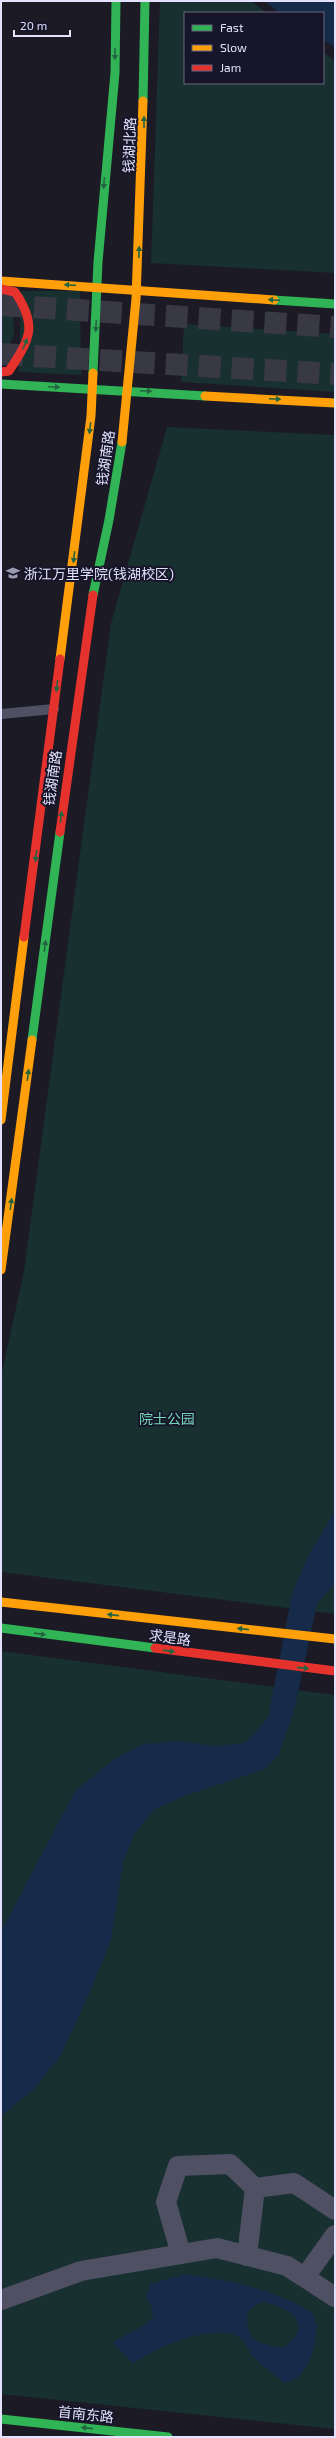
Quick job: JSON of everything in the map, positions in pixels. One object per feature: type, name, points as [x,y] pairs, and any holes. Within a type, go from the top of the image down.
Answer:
[{"type":"main road","name":"钱湖北路","points":[[98,287],[98,262],[115,73],[116,1]]},
{"type":"main road","name":"钱湖北路","points":[[137,291],[144,135],[145,1]]},
{"type":"main road","points":[[1,281],[335,304]]},
{"type":"main road","name":"钱湖南路","points":[[1,1120],[91,416],[98,287]]},
{"type":"main road","points":[[1,289],[15,292],[28,314],[29,330],[26,345],[22,352],[9,371],[1,372]]},
{"type":"main road","name":"钱湖南路","points":[[1,1270],[93,592],[109,532],[127,390],[137,291]]},
{"type":"main road","points":[[1,384],[335,403]]},
{"type":"main road","name":"求是路","points":[[1,1602],[334,1639]]},
{"type":"main road","name":"求是路","points":[[1,1628],[275,1665],[333,1671]]},
{"type":"main road","name":"首南东路","points":[[1,2419],[168,2437]]},
{"type":"street","points":[[181,2254],[166,2202],[178,2166],[230,2164],[255,2188]]},
{"type":"street","points":[[255,2188],[294,2183],[335,2210]]},
{"type":"street","points":[[247,2256],[255,2188]]},
{"type":"street","points":[[305,2277],[335,2236]]},
{"type":"street","points":[[1,2300],[81,2272],[218,2248],[287,2266],[335,2297]]},
{"type":"lane","points":[[1,714],[54,709]]},
{"type":"green space","points":[[160,1],[251,1],[266,12],[184,12],[184,84],[324,84],[324,53],[335,61],[335,273],[151,263]]},
{"type":"green space","points":[[21,291],[80,291],[81,375],[19,372]]},
{"type":"green space","points":[[1,306],[13,316],[14,335],[9,345],[1,345]]},
{"type":"green space","points":[[184,324],[335,334],[335,392],[181,382]]},
{"type":"green space","name":"院士公园","points":[[167,427],[335,435],[335,1614],[1,1572],[1,1377],[24,1271],[111,623]]},
{"type":"green space","points":[[1,1651],[335,1695],[335,2429],[1,2394]]},
{"type":"water","points":[[265,1],[335,1],[335,47],[324,41],[324,12],[278,12]]},
{"type":"water","points":[[335,1511],[335,1583],[317,1604],[294,1711],[279,1754],[265,1769],[184,1796],[155,1809],[135,1833],[123,1862],[111,1940],[92,1987],[61,2055],[34,2089],[1,2116],[1,1932],[75,1791],[113,1760],[143,1744],[179,1741],[214,1746],[245,1743],[268,1718],[292,1594],[307,1558]]},
{"type":"water","points":[[185,2274],[218,2279],[251,2287],[298,2305],[313,2313],[317,2327],[314,2349],[306,2367],[297,2379],[284,2383],[255,2359],[241,2338],[227,2333],[199,2335],[184,2339],[169,2344],[143,2357],[133,2364],[113,2343],[140,2328],[153,2316],[151,2305],[146,2297],[150,2284]],"holes":[[[264,2302],[291,2313],[296,2319],[298,2325],[297,2332],[292,2340],[283,2348],[259,2342],[253,2338],[248,2329],[248,2313],[255,2305]]]},
{"type":"tunnel","points":[[1,305],[335,327]]},
{"type":"tunnel","points":[[1,354],[335,374]]},
{"type":"traffic: fast","points":[[93,373],[98,262],[115,73],[116,1]]},
{"type":"traffic: fast","points":[[143,101],[145,1]]},
{"type":"traffic: fast","points":[[274,300],[335,304]]},
{"type":"traffic: fast","points":[[1,384],[205,396]]},
{"type":"traffic: fast","points":[[93,595],[109,520],[122,442]]},
{"type":"traffic: fast","points":[[32,1040],[60,832]]},
{"type":"traffic: fast","points":[[1,1628],[155,1648]]},
{"type":"traffic: fast","points":[[1,2419],[168,2437]]},
{"type":"traffic: slow","points":[[122,442],[136,299],[143,101]]},
{"type":"traffic: slow","points":[[1,281],[274,300]]},
{"type":"traffic: slow","points":[[60,659],[91,416],[93,373]]},
{"type":"traffic: slow","points":[[205,396],[335,403]]},
{"type":"traffic: slow","points":[[1,1120],[24,937]]},
{"type":"traffic: slow","points":[[1,1270],[32,1040]]},
{"type":"traffic: slow","points":[[1,1602],[335,1639]]},
{"type":"traffic: jam","points":[[1,289],[15,292],[27,314],[29,324],[26,341],[22,350],[9,371],[1,372]]},
{"type":"traffic: jam","points":[[60,832],[93,595]]},
{"type":"traffic: jam","points":[[24,937],[60,659]]},
{"type":"traffic: jam","points":[[155,1648],[335,1671]]},
{"type":"place","name":"浙江万里学院(钱湖校区)","points":[[13,573]]}]
